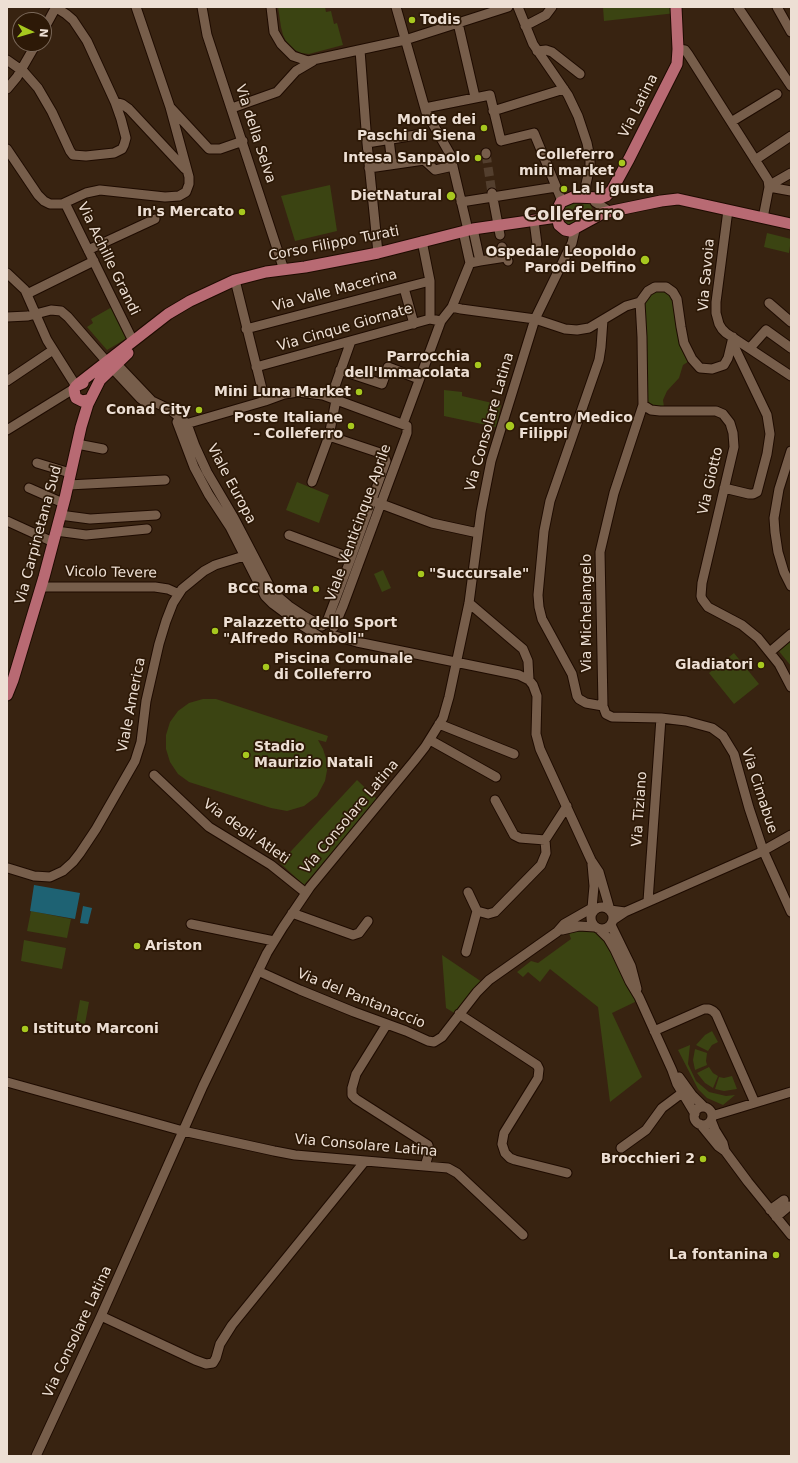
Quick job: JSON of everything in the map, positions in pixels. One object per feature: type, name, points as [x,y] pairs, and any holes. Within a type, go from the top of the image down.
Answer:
[{"type":"main road","name":"Via Latina","points":[[590,199],[604,197],[612,190],[674,71],[677,62],[678,49],[677,7]]},
{"type":"main road","points":[[595,217],[597,210],[590,199],[573,198],[562,201],[557,208],[559,225],[565,230],[570,231],[575,230],[595,217],[600,213],[678,199],[791,224]]},
{"type":"main road","name":"Corso Filippo Turati","points":[[76,391],[112,363],[128,353],[133,341],[176,309],[235,280],[260,273],[320,265],[378,253],[468,230],[499,230],[557,217]]},
{"type":"main road","name":"Corso Filippo Turati","points":[[91,396],[112,363]]},
{"type":"main road","points":[[84,382],[89,385],[92,390],[91,396],[85,401],[76,391],[84,382]]},
{"type":"main road","name":"Via Carpinetana Sud","points":[[76,391],[81,427]]},
{"type":"main road","name":"Via Carpinetana Sud","points":[[7,694],[13,680],[41,587],[64,503],[81,427],[91,396]]},
{"type":"street","points":[[7,60],[22,70],[32,80],[52,112],[70,151],[75,156],[114,153],[122,149],[125,143],[125,136],[115,102],[82,32],[69,17],[55,7]]},
{"type":"street","points":[[65,203],[86,193],[100,190],[165,197],[179,196],[186,192],[189,187],[189,179],[170,107],[136,7]]},
{"type":"street","name":"Via della Selva","points":[[202,7],[207,36],[243,141],[284,270]]},
{"type":"street","points":[[272,7],[274,32],[283,47],[289,53],[308,61],[405,40],[508,7]]},
{"type":"street","points":[[396,7],[429,120],[436,134],[448,150],[454,166],[468,230],[470,263],[507,259],[502,247]]},
{"type":"street","points":[[518,7],[525,26],[537,50],[564,89],[575,109],[590,153],[590,166],[586,184],[590,199],[609,211]]},
{"type":"street","points":[[525,26],[546,15],[552,7]]},
{"type":"street","points":[[738,7],[791,86]]},
{"type":"street","points":[[777,7],[791,32]]},
{"type":"street","points":[[458,23],[475,97]]},
{"type":"street","points":[[678,49],[685,50],[688,54],[768,180],[769,186],[763,218]]},
{"type":"street","points":[[360,50],[369,168],[378,253]]},
{"type":"street","points":[[537,50],[552,52],[580,74]]},
{"type":"street","points":[[7,89],[22,70],[32,52]]},
{"type":"street","points":[[232,108],[278,91],[296,71],[314,60]]},
{"type":"street","points":[[493,111],[564,89]]},
{"type":"street","points":[[731,122],[777,94]]},
{"type":"street","points":[[425,108],[490,95],[500,141],[534,133],[562,201]]},
{"type":"street","points":[[115,102],[122,104],[129,109],[187,172]]},
{"type":"street","points":[[170,107],[209,149],[220,149],[243,141]]},
{"type":"street","points":[[367,143],[416,135]]},
{"type":"street","points":[[755,160],[791,136]]},
{"type":"street","points":[[388,139],[392,164]]},
{"type":"street","name":"Via Achille Grandi","points":[[7,148],[44,201],[56,205],[65,203],[133,341]]},
{"type":"street","points":[[369,168],[424,160],[435,170],[454,166]]},
{"type":"street","points":[[769,186],[791,173]]},
{"type":"street","points":[[769,186],[791,191]]},
{"type":"street","points":[[462,202],[492,195],[556,187]]},
{"type":"street","points":[[492,195],[499,230]]},
{"type":"street","name":"Via Savoia","points":[[728,210],[716,313],[720,327],[732,340],[750,348],[791,376]]},
{"type":"street","points":[[88,250],[155,218]]},
{"type":"street","points":[[534,221],[537,244]]},
{"type":"street","points":[[468,230],[480,261]]},
{"type":"street","name":"Via Consolare Latina","points":[[36,1456],[101,1316],[203,1086],[274,941],[306,893],[414,761],[430,740],[439,724],[448,703],[469,603],[484,491],[491,461],[535,319],[572,243],[575,230]]},
{"type":"street","points":[[422,241],[430,281],[430,319]]},
{"type":"street","points":[[27,294],[94,261]]},
{"type":"street","name":"Viale Venticinque Aprile","points":[[329,628],[352,558],[407,433],[405,426],[441,321],[452,307],[470,263]]},
{"type":"street","points":[[7,272],[27,294],[53,350],[76,391],[54,400],[7,430]]},
{"type":"street","points":[[235,280],[265,401]]},
{"type":"street","name":"Via Valle Macerina","points":[[246,329],[430,281]]},
{"type":"street","points":[[452,307],[535,319],[577,330],[589,328],[626,306],[640,302],[648,291],[656,287],[666,287],[673,292],[677,299],[684,343],[692,359],[700,368],[712,369],[724,365],[728,358],[732,340]]},
{"type":"street","points":[[404,288],[414,324]]},
{"type":"street","points":[[640,302],[643,405]]},
{"type":"street","points":[[769,302],[791,322]]},
{"type":"street","name":"Viale Europa","points":[[36,314],[51,310],[63,312],[112,363],[144,401],[150,406],[169,414],[183,425],[270,587],[290,606],[304,616],[357,642],[519,675],[529,680]]},
{"type":"street","points":[[7,317],[26,317],[36,314]]},
{"type":"street","name":"Via Cinque Giornate","points":[[256,367],[430,319],[441,321]]},
{"type":"street","points":[[603,320],[602,347],[599,360],[550,501],[543,537],[538,595],[542,619],[572,674],[577,696],[586,703],[603,706]]},
{"type":"street","points":[[750,348],[766,330],[791,348]]},
{"type":"street","points":[[724,488],[751,495],[757,492],[767,454],[770,434],[767,415],[732,340]]},
{"type":"street","points":[[312,482],[329,436],[336,400],[334,389],[351,341]]},
{"type":"street","points":[[7,381],[53,350]]},
{"type":"street","points":[[340,370],[382,384],[388,368],[420,379]]},
{"type":"street","points":[[183,425],[265,401],[280,395],[295,392],[315,393],[405,426]]},
{"type":"street","name":"Via Giotto","points":[[643,405],[654,410],[716,411],[726,416],[731,426],[734,444],[702,583],[702,599],[708,607],[738,622],[752,632],[770,652],[783,670],[791,688]]},
{"type":"street","name":"Via Michelangelo","points":[[603,706],[600,611],[601,548],[614,493],[643,405]]},
{"type":"street","name":"Viale Europa","points":[[183,425],[187,451],[194,467],[209,495],[230,527],[263,593],[271,603],[300,624],[320,636]]},
{"type":"street","name":"Viale Venticinque Aprile","points":[[329,436],[380,453],[386,457],[377,503],[343,606],[329,628]]},
{"type":"street","points":[[77,444],[103,448]]},
{"type":"street","points":[[791,451],[778,492],[774,518],[778,552],[784,572],[791,586]]},
{"type":"street","points":[[37,463],[70,473]]},
{"type":"street","points":[[68,485],[165,480]]},
{"type":"street","points":[[29,488],[64,503]]},
{"type":"street","points":[[377,503],[432,523],[478,533]]},
{"type":"street","points":[[60,515],[90,519],[156,515]]},
{"type":"street","points":[[7,521],[55,536],[147,530]]},
{"type":"street","name":"Viale Venticinque Aprile","points":[[289,535],[352,558]]},
{"type":"street","name":"Viale America","points":[[8,868],[34,876],[46,877],[57,875],[73,862],[92,836],[137,757],[141,742],[148,690],[161,634],[170,610],[179,594],[191,582],[208,569],[215,565],[244,556]]},
{"type":"street","name":"Vicolo Tevere","points":[[41,587],[155,586],[165,588],[179,594]]},
{"type":"street","points":[[469,603],[522,649],[528,661],[529,680],[537,696],[536,731],[539,746],[599,872],[613,917],[612,923],[632,970],[639,996],[677,1084],[695,1114],[696,1120],[718,1146],[725,1151],[791,1235]]},
{"type":"street","points":[[329,628],[329,640],[324,640],[320,636],[319,632],[329,628]]},
{"type":"street","points":[[770,652],[791,634]]},
{"type":"street","name":"Via Cimabue","points":[[603,706],[606,714],[612,717],[661,718],[703,725],[716,731],[725,740],[732,750],[737,764],[749,808],[763,850],[791,912]]},
{"type":"street","name":"Via Tiziano","points":[[648,901],[661,718]]},
{"type":"street","points":[[439,724],[514,754]]},
{"type":"street","points":[[430,740],[496,777]]},
{"type":"street","name":"Via degli Atleti","points":[[154,775],[209,827],[271,865],[306,893]]},
{"type":"street","points":[[495,800],[514,835],[520,838],[545,840]]},
{"type":"street","points":[[468,892],[477,910],[486,914],[495,912],[535,872],[545,856],[545,840],[567,806]]},
{"type":"street","points":[[597,928],[606,929],[625,912],[691,884],[763,850],[791,834]]},
{"type":"street","points":[[592,860],[594,886],[591,921],[614,947],[630,982],[639,996]]},
{"type":"street","points":[[593,910],[604,907],[610,910],[625,912]]},
{"type":"street","points":[[466,952],[477,910]]},
{"type":"street","name":"Via del Pantanaccio","points":[[258,971],[354,1012],[434,1042],[442,1037],[486,983],[557,932],[564,924],[593,910]]},
{"type":"street","points":[[292,913],[353,935],[360,933],[368,920]]},
{"type":"street","points":[[191,924],[274,941]]},
{"type":"street","name":"Via del Pantanaccio","points":[[557,932],[575,926],[597,928]]},
{"type":"street","points":[[654,1030],[704,1009],[713,1010],[755,1103]]},
{"type":"street","points":[[460,1014],[537,1065],[539,1069],[538,1078],[504,1133],[502,1144],[505,1153],[510,1158],[515,1160],[567,1173]]},
{"type":"street","points":[[387,1024],[356,1074],[352,1095],[356,1100],[428,1144],[429,1154],[425,1166]]},
{"type":"street","points":[[672,1070],[694,1098],[710,1111],[714,1128],[723,1143],[725,1151]]},
{"type":"street","points":[[7,1082],[183,1131]]},
{"type":"street","points":[[700,1124],[706,1124],[711,1118],[791,1092]]},
{"type":"street","points":[[621,1148],[646,1130],[662,1108],[682,1093]]},
{"type":"street","points":[[695,1114],[698,1109],[704,1107]]},
{"type":"street","name":"Via Consolare Latina","points":[[183,1131],[283,1153],[446,1167],[455,1171],[523,1235]]},
{"type":"street","points":[[101,1316],[195,1360],[206,1364],[213,1363],[220,1344],[232,1325],[365,1161]]},
{"type":"street","points":[[773,1214],[786,1203]]},
{"type":"green space","points":[[278,7],[325,7],[326,12],[331,11],[334,24],[337,23],[343,45],[309,54],[301,53],[295,50],[286,41],[283,35]]},
{"type":"green space","points":[[603,7],[675,7],[676,13],[604,21]]},
{"type":"green space","points":[[330,185],[337,231],[295,241],[281,196]]},
{"type":"green space","points":[[583,201],[591,204],[592,210],[590,213],[572,224],[565,222],[563,207],[567,204]]},
{"type":"green space","points":[[767,233],[791,239],[789,253],[764,247]]},
{"type":"green space","points":[[663,290],[675,299],[691,360],[683,365],[679,378],[667,391],[663,400],[664,407],[659,407],[647,403],[644,304],[649,294],[655,291]]},
{"type":"green space","points":[[112,307],[129,337],[107,350],[87,327],[93,323],[91,319]]},
{"type":"green space","points":[[444,390],[462,392],[462,396],[501,405],[496,427],[444,416]]},
{"type":"green space","points":[[297,482],[329,495],[319,523],[286,510]]},
{"type":"green space","points":[[383,570],[391,588],[382,592],[374,574]]},
{"type":"green space","points":[[791,640],[791,666],[778,650]]},
{"type":"green space","points":[[734,653],[759,684],[734,704],[709,673]]},
{"type":"green space","points":[[203,699],[216,699],[328,736],[326,742],[318,740],[323,749],[328,765],[325,781],[317,796],[304,806],[287,811],[271,808],[189,782],[178,774],[170,762],[166,749],[166,735],[170,722],[178,711],[189,703]]},
{"type":"green space","points":[[357,780],[378,800],[304,885],[280,863]]},
{"type":"green space","points":[[31,911],[71,919],[67,938],[27,931]]},
{"type":"green space","points":[[588,929],[594,930],[604,936],[637,1001],[612,1013],[642,1077],[610,1102],[598,1007],[550,969],[540,982],[528,972],[523,977],[517,972],[531,961],[538,963],[571,939],[569,933]]},
{"type":"green space","points":[[24,940],[66,948],[62,969],[21,961]]},
{"type":"green space","points":[[442,955],[482,982],[456,1014],[446,1008]]},
{"type":"green space","points":[[80,1000],[89,1002],[85,1024],[76,1023]]},
{"type":"green space","points":[[712,1031],[718,1042],[712,1045],[708,1051],[696,1045],[705,1035]]},
{"type":"green space","points":[[690,1045],[688,1064],[696,1081],[709,1092],[726,1096],[735,1095],[723,1105],[707,1098],[698,1089],[678,1050]]},
{"type":"green space","points":[[695,1049],[707,1053],[707,1065],[695,1070],[693,1060]]},
{"type":"green space","points":[[709,1067],[713,1073],[718,1076],[713,1088],[705,1083],[697,1073]]},
{"type":"green space","points":[[732,1076],[737,1089],[724,1091],[715,1089],[719,1077],[724,1078]]},
{"type":"water","points":[[34,885],[80,893],[75,919],[30,911]]},
{"type":"water","points":[[83,906],[92,908],[88,924],[80,923]]},
{"type":"tunnel","points":[[416,135],[429,133]]},
{"type":"tunnel","points":[[486,154],[492,193]]},
{"type":"place","name":"Todis","points":[[412,20]]},
{"type":"place","name":"Monte dei Paschi di Siena","points":[[484,128]]},
{"type":"place","name":"Intesa Sanpaolo","points":[[478,158]]},
{"type":"place","name":"Colleferro mini market","points":[[622,163]]},
{"type":"place","name":"La li gusta","points":[[564,189]]},
{"type":"place","name":"DietNatural","points":[[451,196]]},
{"type":"place","name":"In's Mercato","points":[[242,212]]},
{"type":"place","name":"Ospedale Leopoldo Parodi Delfino","points":[[645,260]]},
{"type":"place","name":"Parrocchia dell'Immacolata","points":[[478,365]]},
{"type":"place","name":"Mini Luna Market","points":[[359,392]]},
{"type":"place","name":"Conad City","points":[[199,410]]},
{"type":"place","name":"Poste Italiane – Colleferro","points":[[351,426]]},
{"type":"place","name":"Centro Medico Filippi","points":[[510,426]]},
{"type":"place","name":"\"Succursale\"","points":[[421,574]]},
{"type":"place","name":"BCC Roma","points":[[316,589]]},
{"type":"place","name":"Palazzetto dello Sport \"Alfredo Romboli\"","points":[[215,631]]},
{"type":"place","name":"Gladiatori","points":[[761,665]]},
{"type":"place","name":"Piscina Comunale di Colleferro","points":[[266,667]]},
{"type":"place","name":"Stadio Maurizio Natali","points":[[246,755]]},
{"type":"place","name":"Ariston","points":[[137,946]]},
{"type":"place","name":"Istituto Marconi","points":[[25,1029]]},
{"type":"place","name":"Brocchieri 2","points":[[703,1159]]},
{"type":"place","name":"La fontanina","points":[[776,1255]]},
{"type":"district","name":"Colleferro","points":[[574,215]]}]
